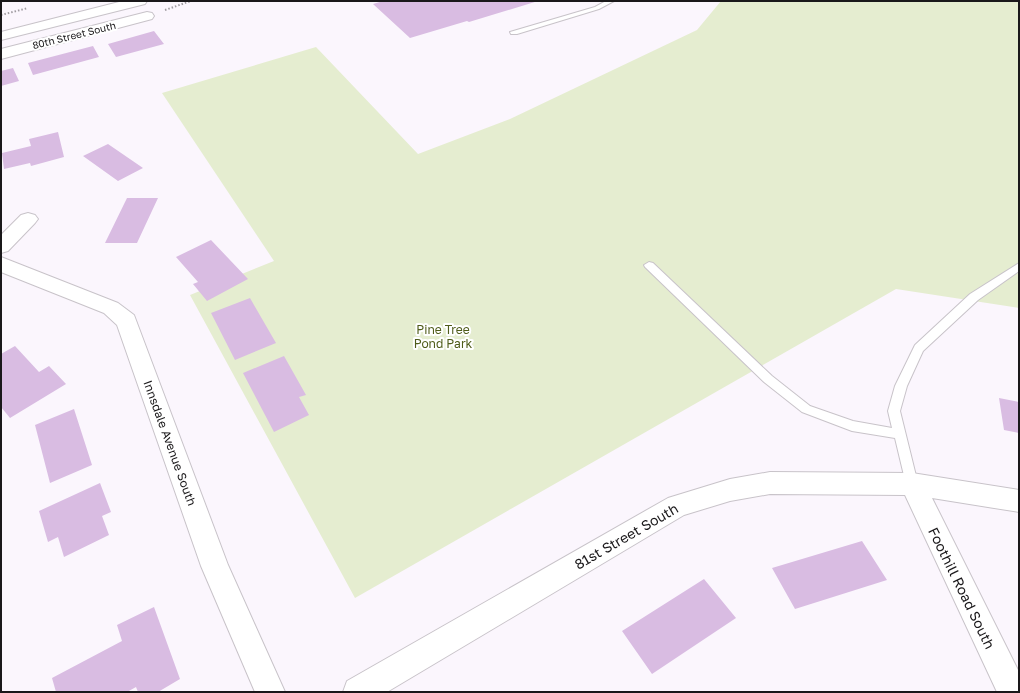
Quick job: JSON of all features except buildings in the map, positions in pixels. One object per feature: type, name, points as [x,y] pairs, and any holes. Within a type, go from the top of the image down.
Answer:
[{"type":"street","name":"80th Street South","points":[[1,36],[140,1]]},
{"type":"street","name":"80th Street South","points":[[1,54],[147,16]]},
{"type":"street","points":[[1,246],[28,219]]},
{"type":"street","name":"Innsdale Avenue South","points":[[1,264],[111,308],[126,321],[215,566],[270,692]]},
{"type":"street","name":"81st Street South","points":[[358,692],[677,506],[730,490],[770,483],[912,484],[1019,501]]},
{"type":"street","name":"Foothill Road South","points":[[912,484],[1013,692]]},
{"type":"lane","points":[[514,32],[597,8],[611,1]]},
{"type":"lane","points":[[649,265],[768,379],[806,408],[852,426],[900,434]]},
{"type":"lane","points":[[912,484],[894,411],[901,386],[919,348],[974,297],[1019,266]]},
{"type":"path","points":[[147,16],[191,1]]},
{"type":"green space","name":"Pine Tree Pond Park","points":[[721,1],[1019,1],[1019,308],[896,289],[355,598],[190,295],[274,261],[162,93],[316,47],[418,154],[510,119],[697,30]]}]
